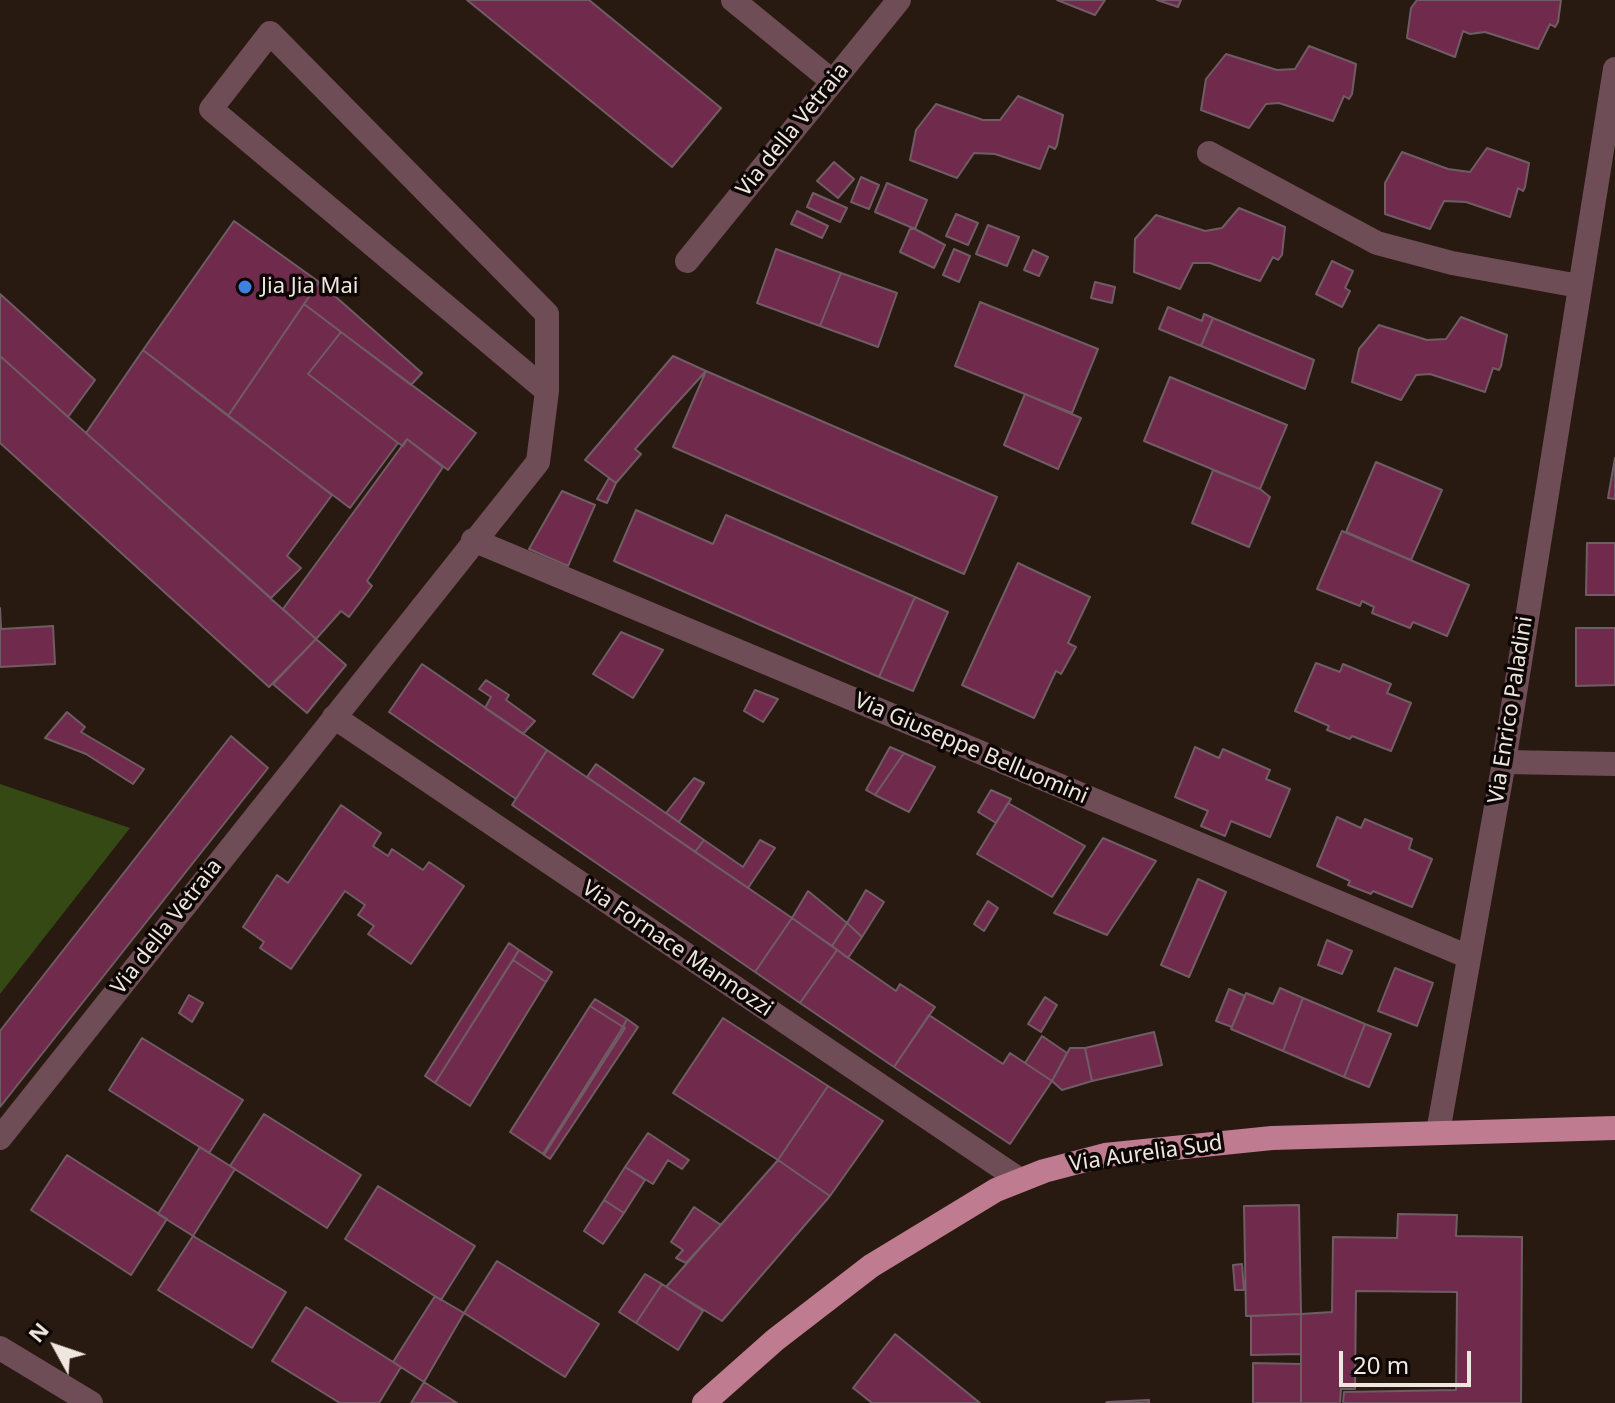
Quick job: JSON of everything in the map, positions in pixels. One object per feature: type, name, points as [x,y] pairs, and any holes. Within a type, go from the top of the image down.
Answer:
[{"type":"main road","name":"Via Aurelia Sud","points":[[704,1403],[775,1340],[871,1266],[968,1205],[1044,1171],[1105,1155],[1320,1134],[1615,1128]]},
{"type":"street","points":[[733,0],[832,81]]},
{"type":"street","name":"Via della Vetraia","points":[[687,261],[899,0]]},
{"type":"street","name":"Via della Vetraia","points":[[0,1138],[538,462],[547,391],[547,314],[270,33],[211,109],[547,391]]},
{"type":"street","name":"Via Enrico Paladini","points":[[1438,1132],[1504,762],[1615,69]]},
{"type":"street","points":[[1209,153],[1377,243],[1452,263],[1579,286]]},
{"type":"street","name":"Via Giuseppe Belluomini","points":[[473,540],[1469,957]]},
{"type":"street","name":"Via Fornace Mannozzi","points":[[334,717],[1020,1180]]},
{"type":"street","points":[[1504,762],[1615,764]]},
{"type":"street","points":[[0,1348],[91,1403]]},
{"type":"green space","points":[[0,784],[130,828],[0,994]]},
{"type":"building","points":[[467,0],[589,0],[721,108],[672,167]]},
{"type":"building","points":[[1057,0],[1105,0],[1095,15]]},
{"type":"building","points":[[1157,0],[1181,0],[1178,7]]},
{"type":"building","points":[[1417,0],[1561,0],[1558,22],[1555,27],[1550,24],[1538,49],[1485,32],[1470,34],[1463,31],[1455,57],[1407,38],[1411,8]]},
{"type":"building","points":[[1309,46],[1356,64],[1352,94],[1349,99],[1344,96],[1333,121],[1279,103],[1266,104],[1249,128],[1201,110],[1206,79],[1226,54],[1277,70],[1295,69]]},
{"type":"building","points":[[1018,96],[1063,115],[1057,145],[1055,149],[1049,146],[1040,169],[995,154],[974,153],[957,178],[910,160],[916,130],[936,104],[983,120],[1000,120]]},
{"type":"building","points":[[1487,148],[1529,163],[1525,187],[1523,191],[1518,188],[1510,217],[1466,202],[1444,201],[1430,229],[1385,214],[1385,183],[1402,152],[1448,169],[1470,172]]},
{"type":"building","points":[[834,162],[854,179],[838,198],[817,181]]},
{"type":"building","points":[[861,177],[879,185],[869,209],[851,202]]},
{"type":"building","points":[[887,183],[927,200],[915,229],[875,212]]},
{"type":"building","points":[[813,193],[847,208],[840,222],[807,207]]},
{"type":"building","points":[[1239,208],[1285,227],[1282,255],[1278,260],[1273,257],[1260,281],[1210,263],[1193,263],[1180,289],[1134,272],[1135,239],[1156,215],[1205,231],[1222,228]]},
{"type":"building","points":[[797,211],[828,226],[822,238],[791,224]]},
{"type":"building","points":[[956,214],[978,223],[968,245],[946,236]]},
{"type":"building","points":[[234,221],[319,282],[228,416],[143,350]]},
{"type":"building","points":[[988,225],[1019,237],[1007,266],[976,254]]},
{"type":"building","points":[[910,229],[945,245],[934,268],[900,252]]},
{"type":"building","points":[[776,249],[841,273],[820,326],[757,303]]},
{"type":"building","points":[[954,249],[970,256],[959,282],[943,275]]},
{"type":"building","points":[[1033,250],[1048,257],[1039,276],[1024,270]]},
{"type":"building","points":[[1332,261],[1353,271],[1345,288],[1350,291],[1342,307],[1316,294]]},
{"type":"building","points":[[841,273],[897,293],[878,347],[820,326]]},
{"type":"building","points":[[319,282],[422,373],[411,385],[304,304]]},
{"type":"building","points":[[1095,282],[1115,287],[1112,303],[1091,298]]},
{"type":"building","points":[[0,294],[95,380],[68,417],[0,356]]},
{"type":"building","points":[[980,302],[1098,349],[1072,413],[955,366]]},
{"type":"building","points":[[304,304],[341,332],[308,374],[398,443],[350,508],[228,416]]},
{"type":"building","points":[[1168,307],[1202,321],[1204,314],[1213,318],[1201,346],[1159,329]]},
{"type":"building","points":[[1461,317],[1507,335],[1501,366],[1499,370],[1493,368],[1485,392],[1430,374],[1416,375],[1401,400],[1352,382],[1359,349],[1379,325],[1427,340],[1446,339]]},
{"type":"building","points":[[1213,318],[1314,360],[1305,389],[1201,346]]},
{"type":"building","points":[[341,332],[476,433],[448,470],[407,439],[403,446],[398,443],[308,374]]},
{"type":"building","points":[[143,350],[332,495],[287,556],[301,568],[271,598],[86,433]]},
{"type":"building","points":[[0,356],[316,639],[269,687],[0,443]]},
{"type":"building","points":[[673,356],[706,371],[635,449],[641,454],[616,483],[585,460]]},
{"type":"building","points":[[706,371],[997,497],[964,574],[673,447]]},
{"type":"building","points":[[1170,377],[1287,425],[1260,489],[1144,441]]},
{"type":"building","points":[[1025,394],[1081,418],[1058,469],[1004,445]]},
{"type":"building","points":[[407,439],[443,467],[367,581],[372,586],[349,617],[341,611],[316,639],[283,609]]},
{"type":"building","points":[[1615,458],[1615,499],[1608,498]]},
{"type":"building","points":[[1376,462],[1442,490],[1411,560],[1346,532]]},
{"type":"building","points":[[1213,470],[1260,489],[1270,497],[1249,547],[1192,523]]},
{"type":"building","points":[[609,478],[616,483],[607,503],[597,499]]},
{"type":"building","points":[[562,491],[595,505],[568,566],[529,549]]},
{"type":"building","points":[[636,510],[713,544],[726,515],[915,597],[879,677],[614,561]]},
{"type":"building","points":[[1342,531],[1469,585],[1447,636],[1413,622],[1410,628],[1372,613],[1374,607],[1362,601],[1360,606],[1317,589]]},
{"type":"building","points":[[1587,543],[1615,543],[1615,595],[1586,595]]},
{"type":"building","points":[[1018,563],[1090,597],[1068,643],[1076,647],[1061,674],[1056,671],[1034,718],[962,685]]},
{"type":"building","points":[[915,597],[948,612],[913,691],[879,677]]},
{"type":"building","points":[[0,608],[1,629],[53,626],[55,664],[0,667]]},
{"type":"building","points":[[1576,628],[1615,628],[1615,685],[1576,686]]},
{"type":"building","points":[[621,632],[663,650],[633,698],[593,674]]},
{"type":"building","points":[[316,639],[346,665],[307,713],[273,684]]},
{"type":"building","points":[[1316,663],[1340,672],[1343,664],[1391,684],[1387,693],[1411,703],[1391,751],[1327,730],[1329,726],[1295,711]]},
{"type":"building","points":[[422,664],[547,750],[516,799],[389,712]]},
{"type":"building","points":[[486,680],[509,695],[506,700],[535,721],[523,734],[485,708],[491,697],[479,689]]},
{"type":"building","points":[[755,690],[778,699],[763,722],[744,711]]},
{"type":"building","points":[[67,712],[85,727],[81,732],[144,769],[133,784],[86,754],[45,738]]},
{"type":"building","points":[[231,736],[268,768],[0,1107],[0,1031]]},
{"type":"building","points":[[890,747],[904,753],[875,795],[866,790]]},
{"type":"building","points":[[1195,747],[1219,758],[1223,749],[1270,770],[1266,779],[1290,789],[1270,837],[1231,821],[1225,836],[1201,826],[1208,811],[1175,797]]},
{"type":"building","points":[[547,750],[792,918],[755,972],[512,805]]},
{"type":"building","points":[[904,753],[935,767],[909,812],[875,795]]},
{"type":"building","points":[[596,764],[704,840],[695,852],[587,777]]},
{"type":"building","points":[[694,778],[704,783],[679,822],[666,813]]},
{"type":"building","points":[[991,790],[1011,799],[996,823],[978,812]]},
{"type":"building","points":[[1008,803],[1085,846],[1052,897],[977,854]]},
{"type":"building","points":[[341,805],[381,833],[373,846],[388,856],[392,849],[423,870],[429,862],[464,886],[411,964],[368,934],[374,926],[358,915],[365,905],[345,891],[291,969],[260,948],[264,942],[243,927],[277,875],[288,883]]},
{"type":"building","points":[[1337,817],[1361,828],[1365,819],[1412,839],[1409,849],[1432,859],[1412,907],[1373,891],[1371,894],[1348,885],[1350,881],[1317,866]]},
{"type":"building","points":[[1103,838],[1156,861],[1107,935],[1054,913]]},
{"type":"building","points":[[704,840],[743,867],[760,840],[775,848],[748,888],[695,852]]},
{"type":"building","points":[[1198,879],[1226,892],[1189,977],[1161,965]]},
{"type":"building","points":[[866,890],[884,902],[862,937],[847,923]]},
{"type":"building","points":[[808,891],[847,923],[832,946],[792,918]]},
{"type":"building","points":[[988,901],[998,908],[984,931],[974,924]]},
{"type":"building","points":[[792,918],[837,950],[800,1003],[755,972]]},
{"type":"building","points":[[847,923],[862,937],[848,958],[832,946]]},
{"type":"building","points":[[1327,940],[1352,951],[1342,974],[1318,965]]},
{"type":"building","points":[[509,943],[519,950],[435,1083],[425,1076]]},
{"type":"building","points":[[519,950],[552,972],[546,982],[513,960]]},
{"type":"building","points":[[837,950],[896,991],[900,984],[935,1007],[894,1067],[800,1003]]},
{"type":"building","points":[[513,960],[546,982],[470,1106],[435,1083]]},
{"type":"building","points":[[1395,968],[1433,983],[1417,1026],[1378,1011]]},
{"type":"building","points":[[1280,988],[1303,998],[1283,1051],[1231,1029],[1246,993],[1273,1004]]},
{"type":"building","points":[[1229,989],[1245,996],[1232,1027],[1216,1021]]},
{"type":"building","points":[[189,995],[203,1003],[192,1022],[179,1013]]},
{"type":"building","points":[[1045,997],[1057,1005],[1041,1032],[1028,1024]]},
{"type":"building","points":[[1303,998],[1365,1024],[1344,1077],[1283,1051]]},
{"type":"building","points":[[595,999],[627,1019],[623,1027],[590,1006]]},
{"type":"building","points":[[590,1006],[623,1027],[543,1154],[510,1132]]},
{"type":"building","points":[[929,1015],[1003,1064],[1010,1053],[1052,1081],[1010,1144],[894,1067]]},
{"type":"building","points":[[723,1018],[828,1086],[778,1160],[673,1093]]},
{"type":"building","points":[[627,1019],[638,1027],[550,1159],[544,1155],[625,1028]]},
{"type":"building","points":[[1365,1024],[1391,1034],[1369,1087],[1344,1077]]},
{"type":"building","points":[[625,1028],[544,1155],[543,1154]]},
{"type":"building","points":[[1154,1032],[1162,1065],[1092,1081],[1085,1048]]},
{"type":"building","points":[[1042,1036],[1067,1053],[1052,1081],[1025,1063]]},
{"type":"building","points":[[142,1038],[243,1100],[209,1153],[109,1090]]},
{"type":"building","points":[[1070,1048],[1085,1048],[1092,1081],[1062,1090],[1052,1081]]},
{"type":"building","points":[[828,1086],[883,1121],[830,1196],[778,1160]]},
{"type":"building","points":[[264,1114],[361,1175],[327,1228],[230,1166]]},
{"type":"building","points":[[648,1133],[689,1160],[682,1169],[668,1160],[653,1184],[625,1167]]},
{"type":"building","points":[[200,1147],[235,1169],[193,1236],[158,1214]]},
{"type":"building","points":[[67,1155],[167,1219],[131,1275],[31,1210]]},
{"type":"building","points":[[778,1160],[830,1196],[722,1321],[666,1287]]},
{"type":"building","points":[[625,1167],[645,1180],[624,1213],[604,1200]]},
{"type":"building","points":[[378,1186],[475,1246],[441,1300],[345,1239]]},
{"type":"building","points":[[604,1200],[624,1213],[603,1244],[584,1231]]},
{"type":"building","points":[[1299,1205],[1301,1314],[1246,1316],[1244,1206]]},
{"type":"building","points":[[694,1207],[721,1225],[686,1263],[676,1258],[683,1250],[671,1242]]},
{"type":"building","points":[[1398,1214],[1457,1215],[1456,1236],[1522,1237],[1521,1403],[1343,1403],[1344,1392],[1456,1390],[1457,1292],[1356,1291],[1355,1389],[1341,1389],[1340,1403],[1301,1403],[1301,1314],[1332,1312],[1333,1237],[1397,1238]]},
{"type":"building","points":[[193,1236],[286,1292],[252,1348],[158,1290]]},
{"type":"building","points":[[497,1261],[599,1324],[565,1377],[464,1313]]},
{"type":"building","points":[[1242,1264],[1244,1290],[1235,1290],[1233,1265]]},
{"type":"building","points":[[645,1274],[662,1284],[636,1323],[619,1312]]},
{"type":"building","points":[[662,1284],[703,1311],[678,1350],[636,1323]]},
{"type":"building","points":[[435,1296],[464,1313],[424,1382],[393,1362]]},
{"type":"building","points":[[306,1307],[401,1367],[379,1403],[340,1403],[272,1361]]},
{"type":"building","points":[[1301,1314],[1301,1354],[1251,1355],[1251,1316]]},
{"type":"building","points":[[895,1334],[980,1403],[872,1403],[853,1388]]},
{"type":"building","points":[[1253,1363],[1301,1364],[1301,1403],[1253,1403]]},
{"type":"building","points":[[424,1382],[457,1403],[411,1403]]},
{"type":"building","points":[[1149,1400],[1149,1403],[1106,1403],[1107,1402]]},
{"type":"place","name":"Jia Jia Mai","points":[[245,287]]}]
